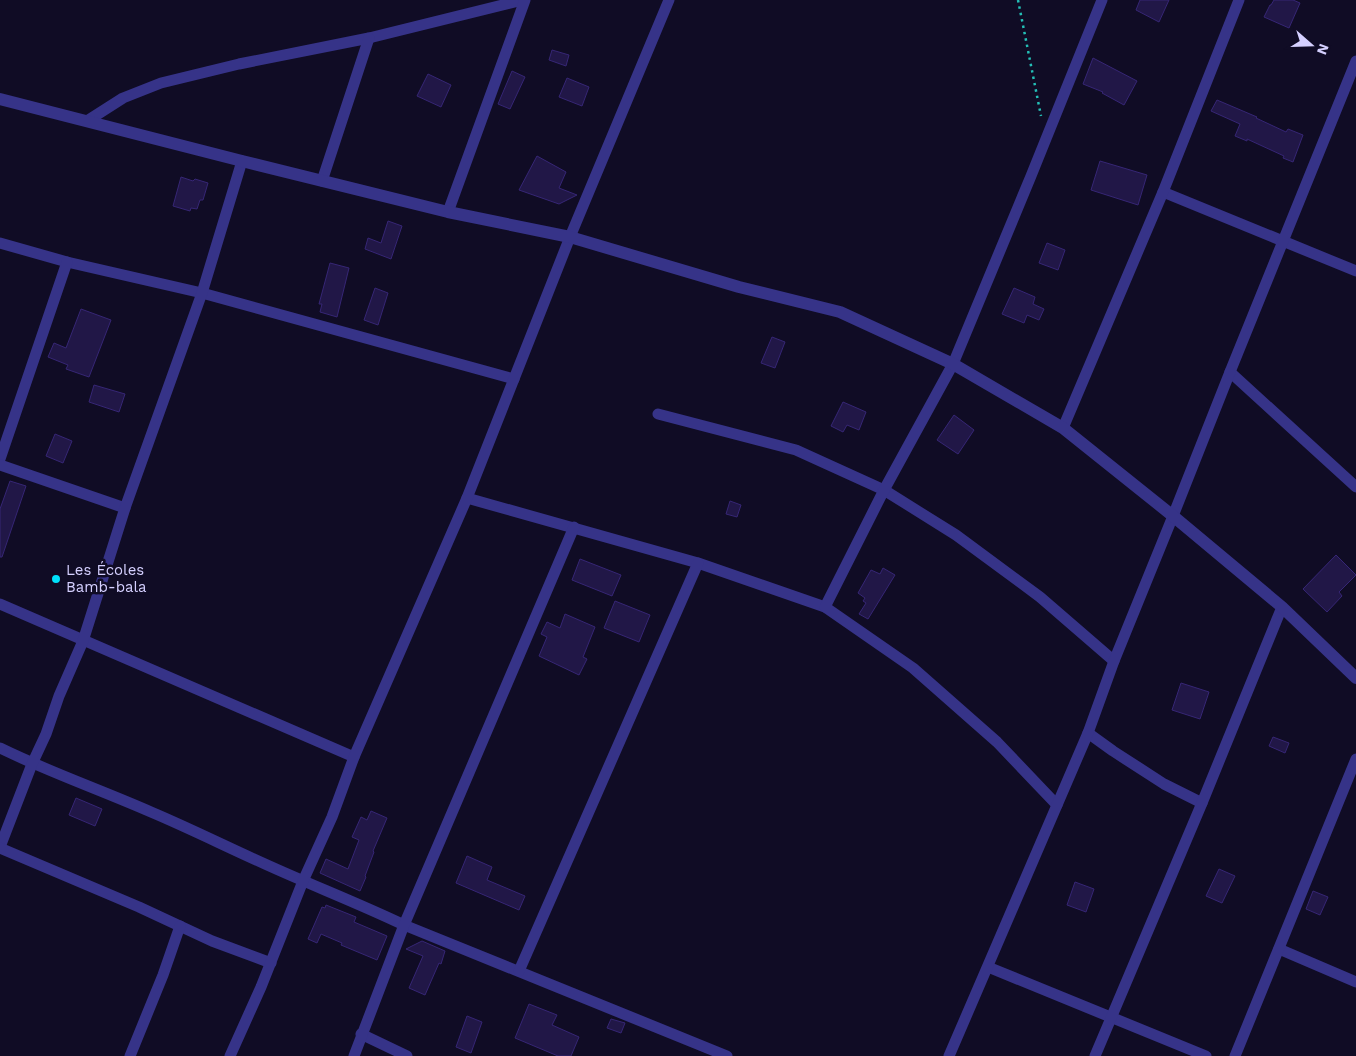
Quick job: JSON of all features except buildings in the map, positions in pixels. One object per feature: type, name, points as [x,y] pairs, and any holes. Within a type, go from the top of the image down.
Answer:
[{"type":"street","points":[[87,121],[123,98],[161,82],[369,38],[524,0]]},
{"type":"street","points":[[448,212],[524,0]]},
{"type":"street","points":[[230,1056],[271,963],[303,881],[332,817],[354,757],[467,498],[570,237],[669,0]]},
{"type":"street","points":[[825,607],[884,490],[952,364],[1102,0]]},
{"type":"street","points":[[1062,428],[1163,192],[1239,0]]},
{"type":"street","points":[[322,181],[369,38]]},
{"type":"street","points":[[949,1056],[1088,732],[1114,661],[1356,61]]},
{"type":"street","points":[[0,99],[448,212],[570,237],[739,287],[840,312],[952,364],[1062,428],[1173,516],[1282,607],[1356,678]]},
{"type":"street","points":[[242,161],[202,294],[125,508],[83,641],[59,696],[46,734],[32,764],[0,847],[94,887],[212,941],[271,963]]},
{"type":"street","points":[[1163,192],[1356,271]]},
{"type":"street","points":[[0,243],[67,262],[202,294],[514,379]]},
{"type":"street","points":[[0,459],[67,262]]},
{"type":"street","points":[[1230,372],[1356,487]]},
{"type":"street","points":[[658,414],[796,450],[884,490],[956,535],[1040,597],[1114,661]]},
{"type":"street","points":[[0,466],[125,508]]},
{"type":"street","points":[[467,498],[698,563],[825,607],[913,668],[996,742],[1057,805]]},
{"type":"street","points":[[354,1056],[404,925],[574,528]]},
{"type":"street","points":[[519,971],[698,563]]},
{"type":"street","points":[[0,604],[354,757]]},
{"type":"street","points":[[1095,1056],[1202,803],[1282,607]]},
{"type":"street","points":[[1088,732],[1113,752],[1164,784],[1202,803]]},
{"type":"street","points":[[0,748],[32,764],[150,811],[404,925],[727,1056]]},
{"type":"street","points":[[1235,1056],[1356,759]]},
{"type":"street","points":[[130,1056],[163,975],[180,926]]},
{"type":"street","points":[[1279,949],[1356,982]]},
{"type":"street","points":[[988,966],[1206,1056]]},
{"type":"street","points":[[361,1034],[407,1056]]},
{"type":"path","points":[[1018,0],[1046,139]]},
{"type":"place","name":"Les Écoles Bamb-bala","points":[[56,579]]}]
